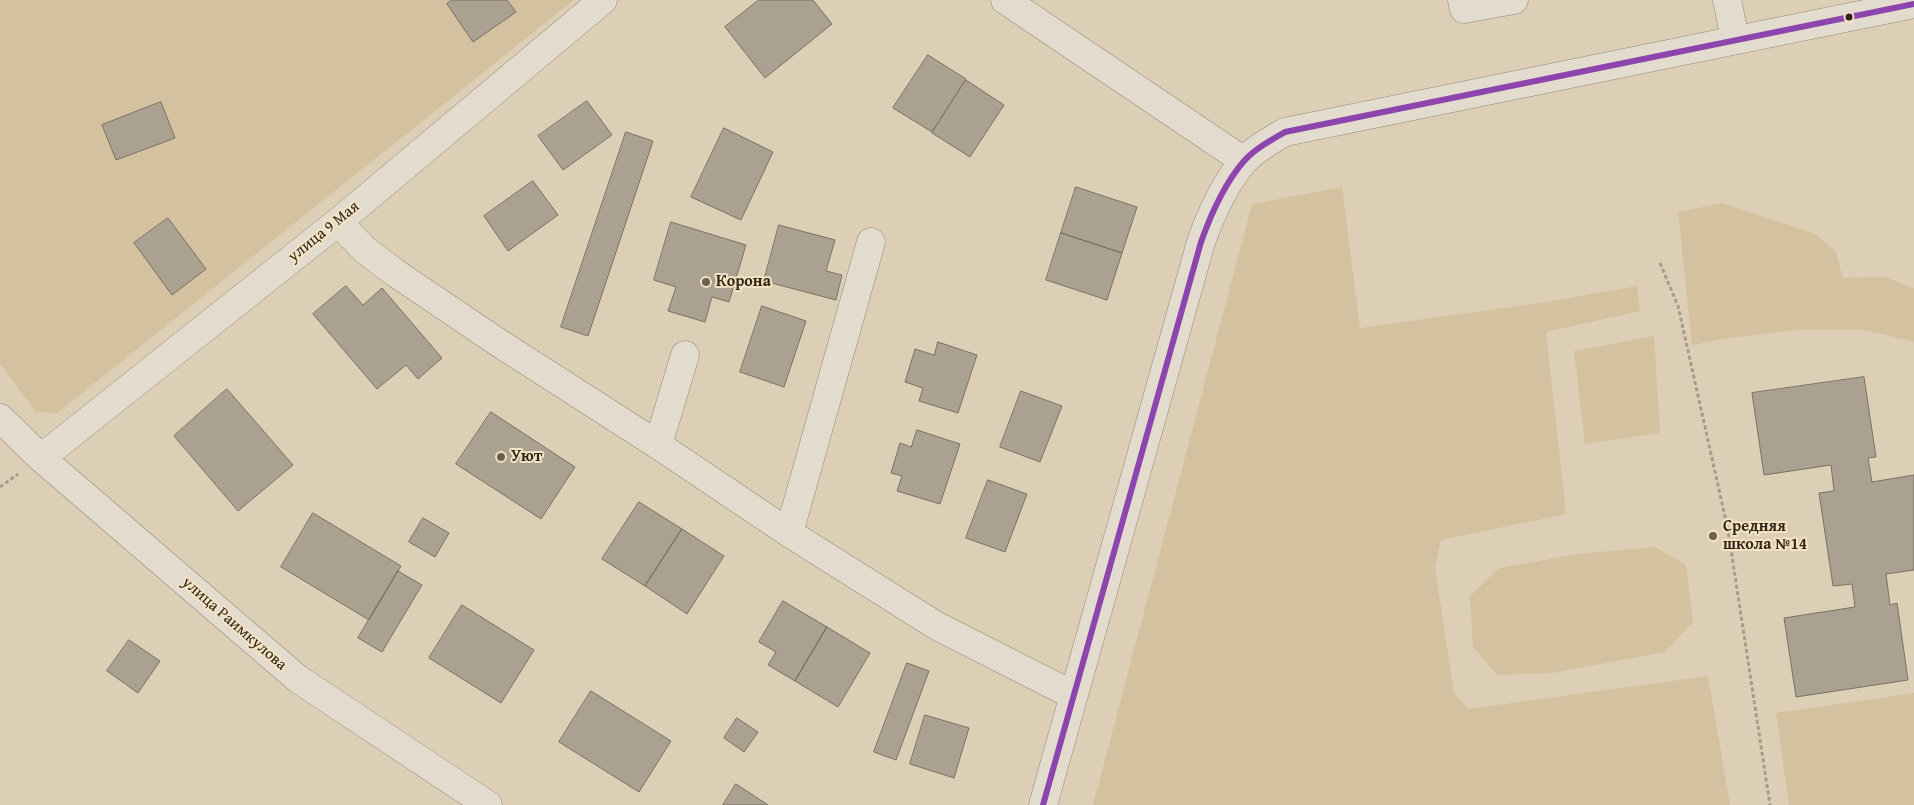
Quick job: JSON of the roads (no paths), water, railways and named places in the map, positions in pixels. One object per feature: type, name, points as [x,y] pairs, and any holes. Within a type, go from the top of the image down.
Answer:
[{"type":"street","name":"улица 9 Мая","points":[[41,458],[338,222],[603,0]]},
{"type":"street","points":[[1005,0],[1244,161]]},
{"type":"street","points":[[1462,0],[1464,9],[1514,0]]},
{"type":"street","points":[[1727,0],[1735,40]]},
{"type":"street","points":[[1043,805],[1201,242],[1212,212],[1244,161],[1263,144],[1285,132],[1914,4]]},
{"type":"street","points":[[338,222],[365,250],[394,272],[790,533],[937,626],[1073,695]]},
{"type":"street","points":[[790,533],[871,242]]},
{"type":"street","points":[[658,445],[686,355]]},
{"type":"street","name":"улица Раимкулова","points":[[0,418],[41,458],[298,679],[488,805]]},
{"type":"place","name":"Корона","points":[[706,282]]},
{"type":"place","name":"Уют","points":[[501,457]]},
{"type":"place","name":"Средняя школа №14","points":[[1713,536]]}]
